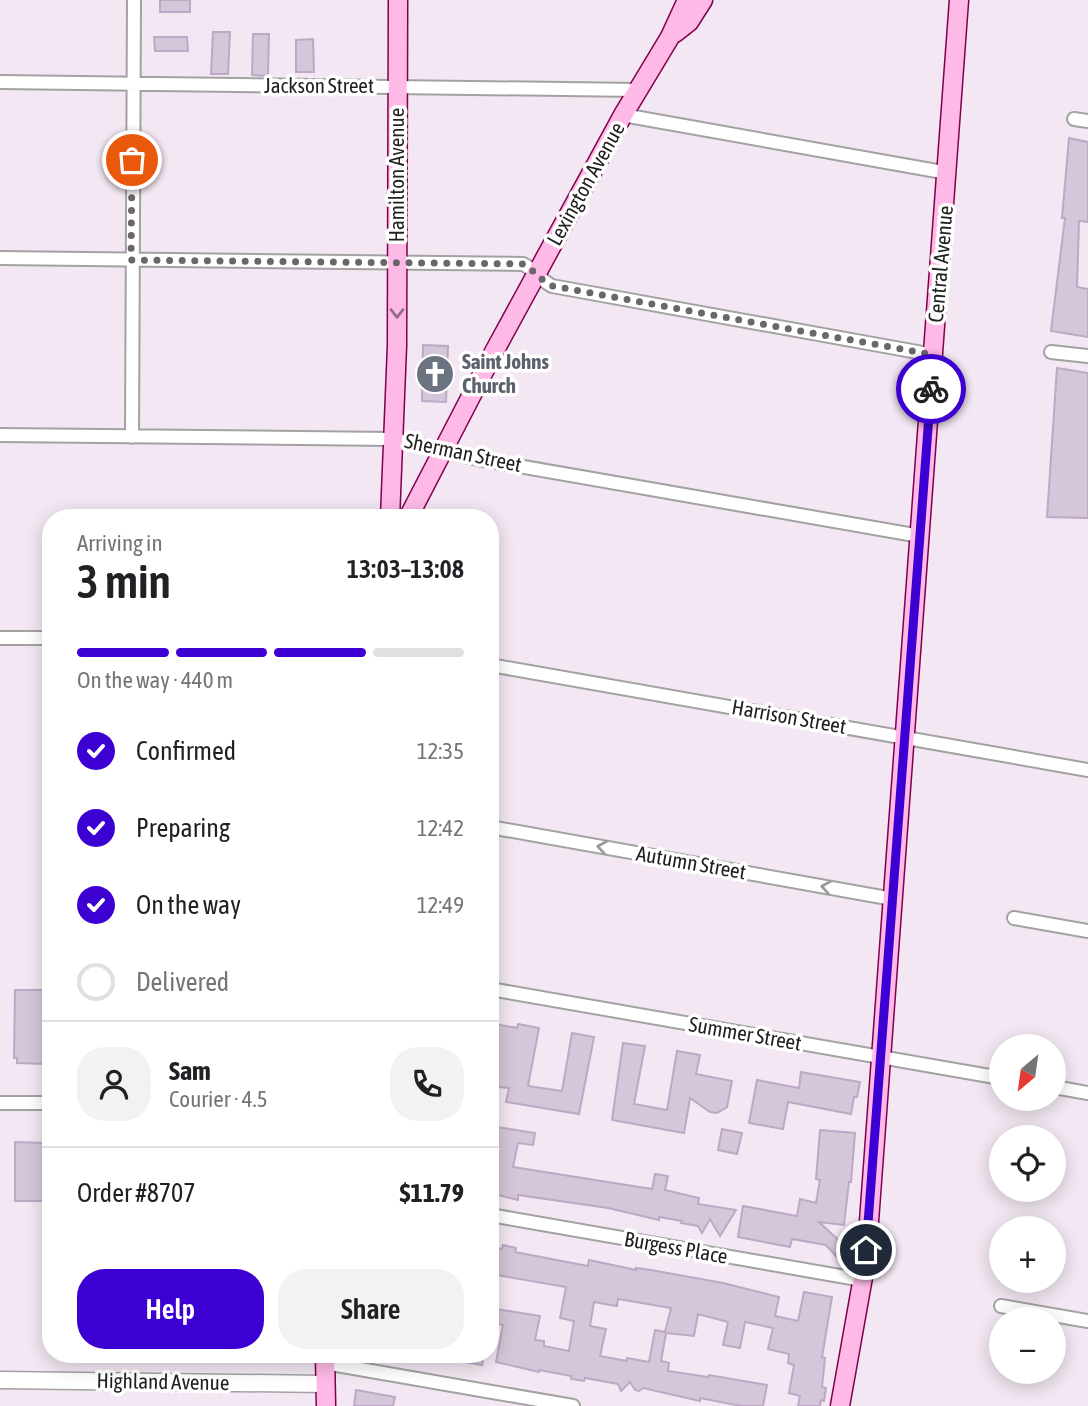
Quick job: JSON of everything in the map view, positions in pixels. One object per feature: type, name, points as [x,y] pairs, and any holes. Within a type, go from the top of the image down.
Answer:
[{"type":"main road","name":"Hamilton Avenue","points":[[390,509],[398,0]]},
{"type":"main road","points":[[670,37],[689,22],[702,0]]},
{"type":"main road","name":"Central Avenue","points":[[840,1406],[863,1280],[960,0]]},
{"type":"main road","name":"Lexington Avenue","points":[[413,509],[623,115],[670,37],[682,5]]},
{"type":"main road","points":[[325,1363],[326,1406]]},
{"type":"street","points":[[132,436],[134,0]]},
{"type":"street","name":"Jackson Street","points":[[0,82],[638,90]]},
{"type":"street","points":[[623,115],[948,173]]},
{"type":"street","points":[[1074,119],[1088,121]]},
{"type":"street","points":[[0,258],[523,264],[552,286],[934,355]]},
{"type":"street","points":[[1051,352],[1088,356]]},
{"type":"street","name":"Sherman Street","points":[[0,435],[393,439],[478,459],[920,536]]},
{"type":"street","points":[[0,638],[42,638]]},
{"type":"street","name":"Harrison Street","points":[[499,667],[1088,770]]},
{"type":"street","name":"Autumn Street","points":[[499,829],[893,899]]},
{"type":"street","points":[[1014,918],[1088,932]]},
{"type":"street","name":"Summer Street","points":[[499,991],[989,1076]]},
{"type":"street","points":[[1066,1089],[1088,1093]]},
{"type":"street","points":[[0,1102],[42,1103]]},
{"type":"street","name":"Burgess Place","points":[[499,1217],[863,1280]]},
{"type":"street","points":[[1002,1306],[1088,1321]]},
{"type":"street","points":[[346,1363],[573,1406]]},
{"type":"street","name":"Highland Avenue","points":[[0,1380],[326,1384]]},
{"type":"building","points":[[160,0],[190,0],[190,12],[160,12]]},
{"type":"building","points":[[213,32],[230,32],[228,74],[211,74]]},
{"type":"building","points":[[253,34],[269,34],[268,76],[252,75]]},
{"type":"building","points":[[154,37],[187,37],[188,51],[155,51]]},
{"type":"building","points":[[313,39],[314,72],[296,72],[296,40]]},
{"type":"building","points":[[1069,138],[1088,142],[1088,222],[1079,221],[1077,287],[1088,289],[1088,337],[1051,331],[1065,218],[1062,218]]},
{"type":"building","name":"Saint Johns Church","points":[[423,345],[448,346],[446,402],[422,401]]},
{"type":"building","points":[[1057,368],[1088,373],[1088,518],[1047,517]]},
{"type":"building","points":[[15,990],[42,990],[42,1064],[17,1063],[17,1058],[14,1058]]},
{"type":"building","points":[[518,1024],[539,1028],[528,1086],[562,1091],[572,1033],[594,1037],[579,1114],[506,1102],[509,1088],[499,1087],[499,1025],[517,1028]]},
{"type":"building","points":[[623,1043],[645,1046],[634,1104],[667,1110],[677,1051],[700,1055],[696,1074],[732,1081],[727,1107],[717,1113],[710,1112],[690,1098],[684,1133],[612,1120]]},
{"type":"building","points":[[801,1072],[860,1082],[851,1114],[788,1102],[783,1129],[749,1123],[757,1080],[799,1088]]},
{"type":"building","points":[[499,1127],[535,1133],[533,1145],[518,1143],[513,1167],[652,1189],[655,1174],[668,1176],[665,1190],[699,1198],[698,1204],[736,1210],[720,1236],[710,1219],[702,1233],[698,1226],[681,1223],[682,1221],[659,1217],[659,1220],[608,1208],[518,1195],[518,1200],[499,1195]]},
{"type":"building","points":[[722,1129],[742,1133],[737,1154],[718,1150]]},
{"type":"building","points":[[820,1130],[855,1133],[844,1225],[819,1222],[845,1246],[836,1256],[826,1245],[792,1239],[790,1247],[738,1237],[743,1206],[797,1216],[800,1199],[816,1203],[820,1180],[816,1179]]},
{"type":"building","points":[[15,1142],[42,1143],[42,1201],[15,1201]]},
{"type":"building","points":[[503,1245],[516,1248],[515,1252],[588,1266],[589,1260],[723,1283],[779,1297],[775,1316],[798,1321],[804,1292],[832,1297],[822,1357],[825,1358],[822,1387],[826,1388],[824,1401],[821,1400],[820,1406],[798,1406],[800,1396],[789,1393],[794,1365],[788,1363],[789,1354],[768,1349],[773,1328],[745,1322],[740,1348],[723,1345],[728,1322],[698,1314],[694,1336],[666,1333],[661,1361],[669,1363],[668,1371],[767,1385],[763,1406],[741,1406],[700,1398],[700,1401],[643,1388],[639,1391],[635,1390],[630,1382],[621,1391],[618,1384],[585,1378],[584,1381],[571,1379],[571,1376],[499,1363],[503,1325],[499,1324],[499,1309],[540,1316],[535,1340],[544,1341],[544,1346],[569,1351],[574,1321],[560,1318],[566,1287],[499,1275],[499,1248],[502,1249]],"holes":[[[618,1299],[671,1308],[665,1332],[655,1330],[649,1362],[600,1356],[606,1329],[590,1326],[594,1302],[617,1306]]]},
{"type":"building","points":[[356,1390],[395,1397],[393,1406],[354,1406]]},
{"type":"way so far","points":[[132,160],[131,260],[523,264],[550,286],[934,355],[931,389]]},
{"type":"place","name":"Saint Johns Church","points":[[435,374]]},
{"type":"route","points":[[866,1250],[931,389]]}]
